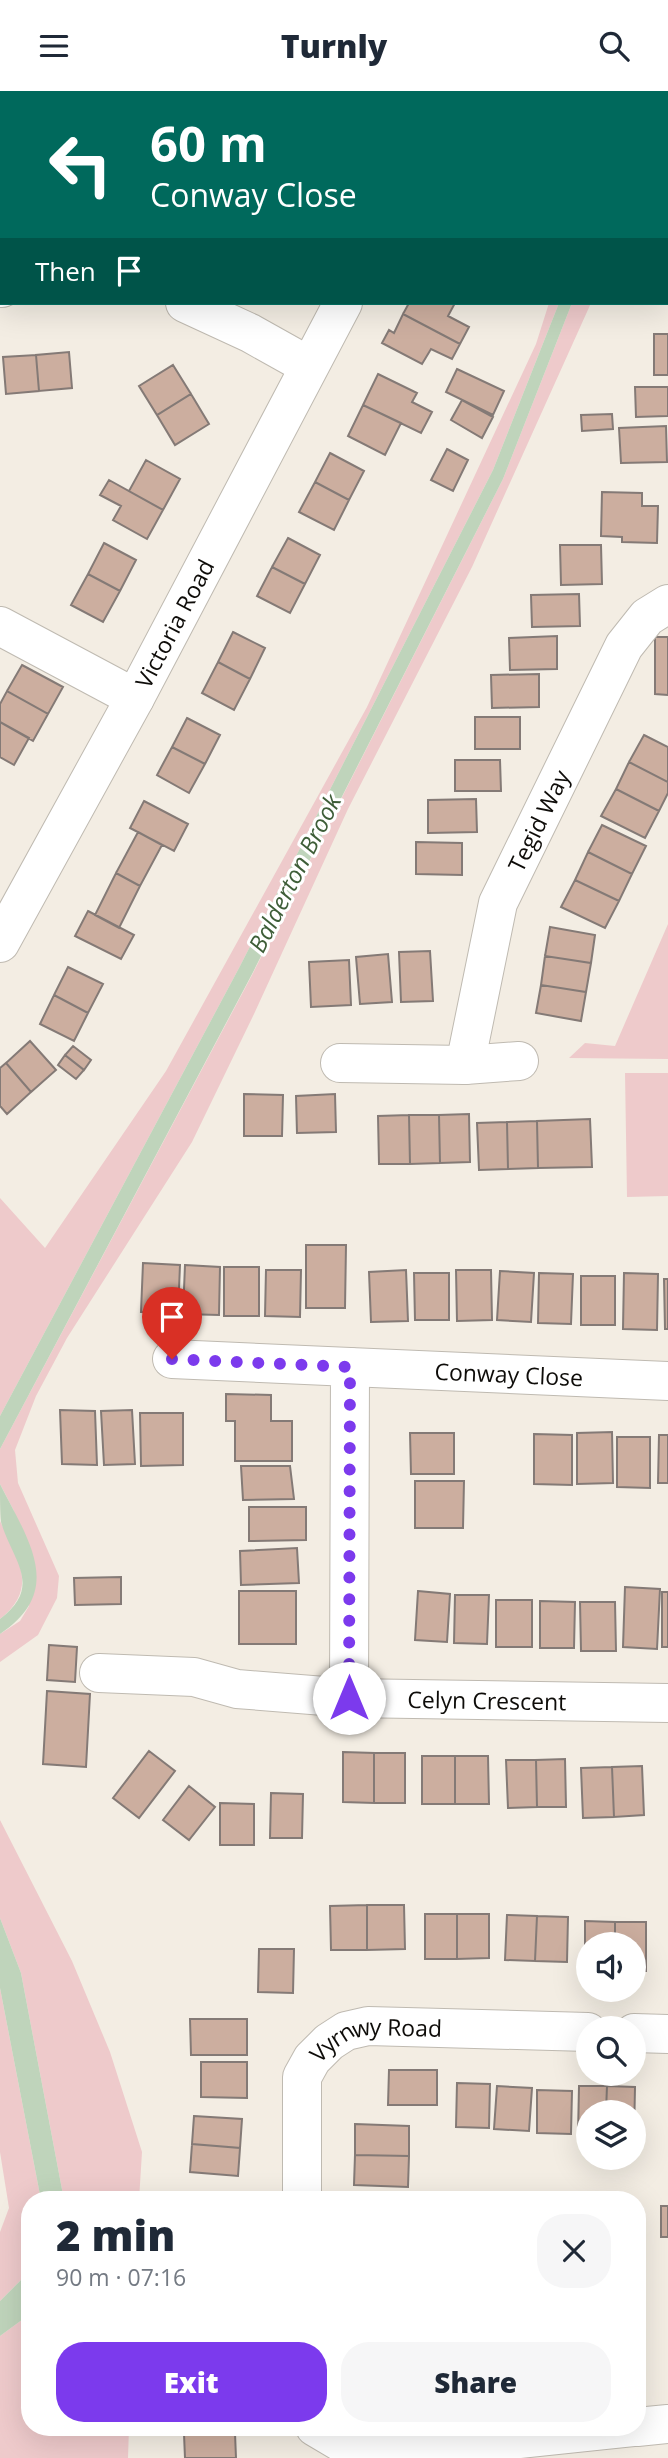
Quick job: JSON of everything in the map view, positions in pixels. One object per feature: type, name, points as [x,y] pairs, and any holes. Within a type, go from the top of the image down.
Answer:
[{"type":"street","points":[[189,305],[250,333],[309,366]]},
{"type":"street","name":"Victoria Road","points":[[0,943],[135,698],[342,305]]},
{"type":"street","name":"Tegid Way","points":[[465,1065],[498,903],[624,646],[646,617],[668,604]]},
{"type":"street","points":[[0,626],[135,698]]},
{"type":"street","points":[[340,1063],[465,1065],[519,1061]]},
{"type":"street","name":"Conway Close","points":[[172,1359],[668,1381]]},
{"type":"street","points":[[349,1698],[350,1367]]},
{"type":"street","name":"Celyn Crescent","points":[[99,1673],[194,1677],[237,1689],[349,1698],[668,1703]]},
{"type":"street","name":"Vyrnwy Road","points":[[302,2191],[302,2077],[320,2050],[346,2031],[368,2025],[576,2032]]},
{"type":"street","points":[[646,2033],[668,2034]]},
{"type":"street","points":[[646,2426],[668,2424]]},
{"type":"street","points":[[330,2436],[354,2450],[369,2455],[550,2436]]},
{"type":"shaded area","points":[[548,305],[558,305],[493,470],[239,968],[0,1416],[0,1198],[45,1248],[166,1071],[367,707],[536,344]]},
{"type":"shaded area","points":[[571,305],[590,305],[472,567],[348,809],[192,1142],[67,1338],[36,1396],[15,1450],[18,1483],[59,1576],[57,1598],[38,1635],[0,1662],[0,1634],[20,1621],[29,1606],[14,1511],[0,1484],[0,1449],[251,977],[503,479]]},
{"type":"shaded area","points":[[668,924],[668,1059],[569,1058],[585,1043],[615,1046]]},
{"type":"shaded area","points":[[625,1073],[668,1073],[668,1196],[627,1197]]},
{"type":"shaded area","points":[[0,1521],[18,1559],[22,1584],[19,1596],[0,1619]]},
{"type":"shaded area","points":[[0,1820],[72,1961],[110,2052],[142,2152],[140,2191],[62,2191],[21,1973],[0,1918]]},
{"type":"shaded area","points":[[0,1988],[39,2191],[21,2191],[21,2280],[0,2301],[0,2232],[9,2208],[0,2152]]},
{"type":"shaded area","points":[[21,2321],[21,2436],[129,2436],[128,2458],[0,2458],[0,2336]]},
{"type":"water","name":"Balderton Brook","points":[[558,305],[571,305],[503,479],[251,976],[0,1449],[0,1416],[239,968],[493,470]]},
{"type":"water","points":[[0,1484],[30,1544],[36,1582],[32,1600],[20,1617],[0,1634],[0,1619],[13,1607],[23,1584],[21,1572],[1,1522]]},
{"type":"water","points":[[0,1918],[21,1973],[62,2191],[39,2191],[0,1988]]},
{"type":"water","points":[[21,2280],[21,2321],[0,2336],[0,2301]]},
{"type":"building","points":[[408,305],[454,305],[448,316],[469,327],[460,344],[403,314]]},
{"type":"building","points":[[403,314],[460,344],[452,359],[431,349],[422,364],[382,343],[389,330],[394,333]]},
{"type":"building","points":[[654,334],[668,334],[668,375],[654,375]]},
{"type":"building","points":[[69,352],[72,388],[39,391],[36,355]]},
{"type":"building","points":[[36,355],[39,391],[6,394],[3,357]]},
{"type":"building","points":[[173,365],[191,394],[157,415],[139,386]]},
{"type":"building","points":[[457,369],[504,391],[493,415],[446,392]]},
{"type":"building","points":[[378,374],[417,393],[412,402],[432,412],[421,433],[363,405]]},
{"type":"building","points":[[635,387],[668,387],[668,416],[636,417]]},
{"type":"building","points":[[191,394],[209,424],[175,445],[157,415]]},
{"type":"building","points":[[462,400],[493,417],[482,438],[451,420]]},
{"type":"building","points":[[363,405],[401,423],[385,455],[348,436]]},
{"type":"building","points":[[612,414],[613,429],[582,431],[581,415]]},
{"type":"building","points":[[666,426],[667,462],[621,463],[619,428]]},
{"type":"building","points":[[447,449],[468,460],[453,491],[431,480]]},
{"type":"building","points":[[330,453],[364,471],[349,500],[315,482]]},
{"type":"building","points":[[146,460],[180,479],[163,510],[129,491]]},
{"type":"building","points":[[109,480],[163,510],[147,539],[113,520],[121,506],[100,495]]},
{"type":"building","points":[[315,482],[349,500],[334,530],[299,512]]},
{"type":"building","points":[[602,492],[642,493],[642,506],[658,506],[657,543],[622,542],[622,537],[601,536]]},
{"type":"building","points":[[288,538],[320,555],[305,584],[272,567]]},
{"type":"building","points":[[104,543],[136,560],[120,591],[88,574]]},
{"type":"building","points":[[560,545],[601,545],[602,584],[561,585]]},
{"type":"building","points":[[272,567],[305,584],[290,613],[257,596]]},
{"type":"building","points":[[88,574],[120,591],[103,622],[71,605]]},
{"type":"building","points":[[579,594],[580,626],[532,627],[531,595]]},
{"type":"building","points":[[233,632],[265,648],[250,679],[218,662]]},
{"type":"building","points":[[557,636],[557,669],[510,670],[509,638]]},
{"type":"building","points":[[655,637],[668,637],[668,695],[655,694]]},
{"type":"building","points":[[218,662],[250,679],[234,710],[202,693]]},
{"type":"building","points":[[22,665],[63,687],[48,714],[7,691]]},
{"type":"building","points":[[539,674],[539,707],[492,708],[491,675]]},
{"type":"building","points":[[7,691],[48,714],[33,741],[0,722],[0,704]]},
{"type":"building","points":[[475,717],[520,717],[520,749],[475,749]]},
{"type":"building","points":[[187,718],[220,735],[205,764],[172,747]]},
{"type":"building","points":[[0,722],[29,738],[14,765],[0,757]]},
{"type":"building","points":[[644,735],[668,747],[668,782],[629,762]]},
{"type":"building","points":[[172,747],[205,764],[189,793],[157,775]]},
{"type":"building","points":[[455,760],[500,760],[501,791],[455,791]]},
{"type":"building","points":[[629,762],[668,782],[668,793],[659,811],[616,789]]},
{"type":"building","points":[[616,789],[659,811],[645,838],[601,816]]},
{"type":"building","points":[[476,799],[477,832],[428,833],[428,800]]},
{"type":"building","points":[[144,801],[188,824],[174,851],[130,828]]},
{"type":"building","points":[[602,825],[646,846],[632,874],[588,852]]},
{"type":"building","points":[[138,832],[162,845],[140,886],[116,873]]},
{"type":"building","points":[[416,842],[462,843],[462,875],[416,874]]},
{"type":"building","points":[[588,852],[632,874],[619,901],[575,880]]},
{"type":"building","points":[[116,873],[140,886],[119,928],[95,915]]},
{"type":"building","points":[[575,880],[619,901],[605,928],[561,907]]},
{"type":"building","points":[[88,911],[134,935],[121,959],[75,936]]},
{"type":"building","points":[[550,927],[595,935],[591,963],[545,956]]},
{"type":"building","points":[[430,951],[433,1001],[401,1002],[399,952]]},
{"type":"building","points":[[388,954],[392,1002],[360,1004],[356,957]]},
{"type":"building","points":[[545,956],[591,963],[586,992],[541,985]]},
{"type":"building","points":[[349,960],[351,1005],[311,1007],[309,962]]},
{"type":"building","points":[[68,967],[103,984],[88,1013],[54,995]]},
{"type":"building","points":[[541,985],[586,992],[581,1021],[536,1013]]},
{"type":"building","points":[[54,995],[88,1013],[74,1041],[40,1024]]},
{"type":"building","points":[[30,1041],[56,1070],[31,1092],[6,1063]]},
{"type":"building","points":[[73,1046],[91,1060],[84,1070],[65,1055]]},
{"type":"building","points":[[65,1055],[84,1070],[76,1079],[58,1065]]},
{"type":"building","points":[[6,1063],[31,1092],[7,1114],[0,1106],[0,1068]]},
{"type":"building","points":[[244,1094],[283,1095],[282,1136],[244,1136]]},
{"type":"building","points":[[335,1094],[336,1132],[297,1133],[296,1096]]},
{"type":"building","points":[[469,1114],[470,1162],[440,1163],[439,1115]]},
{"type":"building","points":[[409,1115],[410,1164],[379,1164],[378,1116]]},
{"type":"building","points":[[409,1115],[439,1115],[440,1163],[410,1164]]},
{"type":"building","points":[[590,1119],[592,1167],[538,1168],[537,1121]]},
{"type":"building","points":[[537,1121],[538,1168],[508,1169],[507,1122]]},
{"type":"building","points":[[507,1122],[508,1169],[479,1170],[477,1123]]},
{"type":"building","points":[[306,1245],[346,1245],[345,1308],[306,1308]]},
{"type":"building","points":[[143,1263],[180,1265],[178,1313],[141,1312]]},
{"type":"building","points":[[185,1265],[220,1267],[219,1315],[183,1314]]},
{"type":"building","points":[[224,1267],[259,1267],[259,1316],[224,1316]]},
{"type":"building","points":[[266,1270],[301,1270],[300,1317],[265,1316]]},
{"type":"building","points":[[406,1270],[408,1321],[371,1322],[369,1272]]},
{"type":"building","points":[[456,1270],[491,1270],[492,1320],[457,1321]]},
{"type":"building","points":[[500,1271],[534,1273],[531,1322],[497,1320]]},
{"type":"building","points":[[414,1273],[449,1273],[449,1320],[415,1320]]},
{"type":"building","points":[[539,1273],[573,1274],[571,1324],[538,1323]]},
{"type":"building","points":[[624,1273],[658,1274],[657,1330],[623,1329]]},
{"type":"building","points":[[581,1276],[615,1276],[615,1325],[581,1325]]},
{"type":"building","points":[[664,1279],[668,1279],[668,1329],[665,1329]]},
{"type":"building","points":[[226,1394],[271,1395],[271,1421],[292,1421],[292,1461],[235,1461],[235,1421],[226,1421]]},
{"type":"building","points":[[60,1410],[95,1411],[97,1465],[62,1464]]},
{"type":"building","points":[[132,1410],[135,1464],[104,1465],[101,1411]]},
{"type":"building","points":[[140,1413],[183,1413],[183,1465],[141,1466]]},
{"type":"building","points":[[612,1432],[613,1483],[577,1484],[577,1433]]},
{"type":"building","points":[[410,1433],[454,1433],[454,1474],[411,1474]]},
{"type":"building","points":[[534,1434],[572,1435],[572,1485],[534,1484]]},
{"type":"building","points":[[659,1435],[668,1435],[668,1483],[658,1483]]},
{"type":"building","points":[[617,1437],[650,1437],[650,1488],[617,1487]]},
{"type":"building","points":[[241,1466],[290,1466],[294,1499],[243,1500]]},
{"type":"building","points":[[415,1481],[464,1481],[463,1528],[415,1528]]},
{"type":"building","points":[[249,1507],[306,1507],[306,1540],[249,1541]]},
{"type":"building","points":[[297,1548],[299,1583],[241,1585],[240,1551]]},
{"type":"building","points":[[121,1577],[121,1604],[75,1605],[74,1578]]},
{"type":"building","points":[[625,1587],[660,1589],[657,1649],[623,1647]]},
{"type":"building","points":[[239,1591],[296,1591],[296,1644],[239,1644]]},
{"type":"building","points":[[418,1591],[450,1594],[447,1642],[415,1640]]},
{"type":"building","points":[[662,1592],[668,1592],[668,1647],[662,1647]]},
{"type":"building","points":[[455,1595],[489,1595],[487,1644],[454,1643]]},
{"type":"building","points":[[496,1600],[532,1600],[532,1647],[496,1647]]},
{"type":"building","points":[[540,1601],[575,1602],[574,1648],[540,1648]]},
{"type":"building","points":[[580,1602],[615,1602],[616,1651],[581,1651]]},
{"type":"building","points":[[49,1645],[77,1647],[75,1682],[47,1680]]},
{"type":"building","points":[[47,1691],[90,1694],[86,1767],[43,1764]]},
{"type":"building","points":[[149,1751],[175,1771],[139,1818],[113,1798]]},
{"type":"building","points":[[343,1752],[374,1753],[374,1803],[343,1802]]},
{"type":"building","points":[[374,1753],[405,1753],[405,1803],[374,1803]]},
{"type":"building","points":[[422,1756],[455,1756],[455,1804],[422,1804]]},
{"type":"building","points":[[455,1756],[488,1756],[489,1804],[455,1804]]},
{"type":"building","points":[[565,1759],[566,1807],[537,1807],[536,1760]]},
{"type":"building","points":[[506,1760],[536,1760],[537,1807],[508,1808]]},
{"type":"building","points":[[642,1766],[644,1815],[614,1817],[612,1767]]},
{"type":"building","points":[[612,1767],[614,1817],[583,1818],[581,1768]]},
{"type":"building","points":[[189,1786],[215,1807],[189,1840],[163,1820]]},
{"type":"building","points":[[271,1793],[303,1794],[302,1838],[270,1838]]},
{"type":"building","points":[[220,1803],[254,1804],[254,1845],[220,1845]]},
{"type":"building","points":[[367,1905],[404,1905],[405,1949],[367,1950]]},
{"type":"building","points":[[367,1905],[367,1950],[331,1950],[330,1906]]},
{"type":"building","points":[[425,1914],[457,1914],[457,1959],[425,1959]]},
{"type":"building","points":[[457,1914],[489,1914],[489,1958],[457,1959]]},
{"type":"building","points":[[507,1915],[537,1916],[535,1961],[505,1960]]},
{"type":"building","points":[[537,1916],[568,1917],[567,1962],[535,1961]]},
{"type":"building","points":[[585,1921],[615,1922],[615,1932],[585,1932]]},
{"type":"building","points":[[615,1922],[646,1922],[646,1932],[615,1932]]},
{"type":"building","points":[[259,1949],[294,1949],[293,1993],[258,1992]]},
{"type":"building","points":[[190,2019],[247,2019],[247,2055],[191,2055]]},
{"type":"building","points":[[201,2062],[247,2062],[247,2098],[201,2097]]},
{"type":"building","points":[[389,2070],[437,2070],[437,2105],[388,2105]]},
{"type":"building","points":[[457,2083],[490,2084],[489,2128],[456,2127]]},
{"type":"building","points":[[497,2086],[532,2088],[529,2131],[494,2129]]},
{"type":"building","points":[[579,2086],[607,2086],[606,2100],[579,2100]]},
{"type":"building","points":[[607,2086],[635,2087],[635,2100],[606,2100]]},
{"type":"building","points":[[537,2090],[572,2091],[571,2134],[537,2133]]},
{"type":"building","points":[[194,2116],[242,2119],[240,2148],[192,2144]]},
{"type":"building","points":[[355,2124],[409,2126],[409,2156],[355,2155]]},
{"type":"building","points":[[192,2144],[240,2148],[238,2176],[190,2172]]},
{"type":"building","points":[[355,2155],[409,2156],[408,2187],[354,2185]]},
{"type":"building","points":[[661,2206],[668,2206],[668,2237],[661,2237]]},
{"type":"building","points":[[184,2436],[235,2436],[236,2458],[185,2458]]},
{"type":"route","points":[[172,1359],[350,1367],[349,1698]]}]
